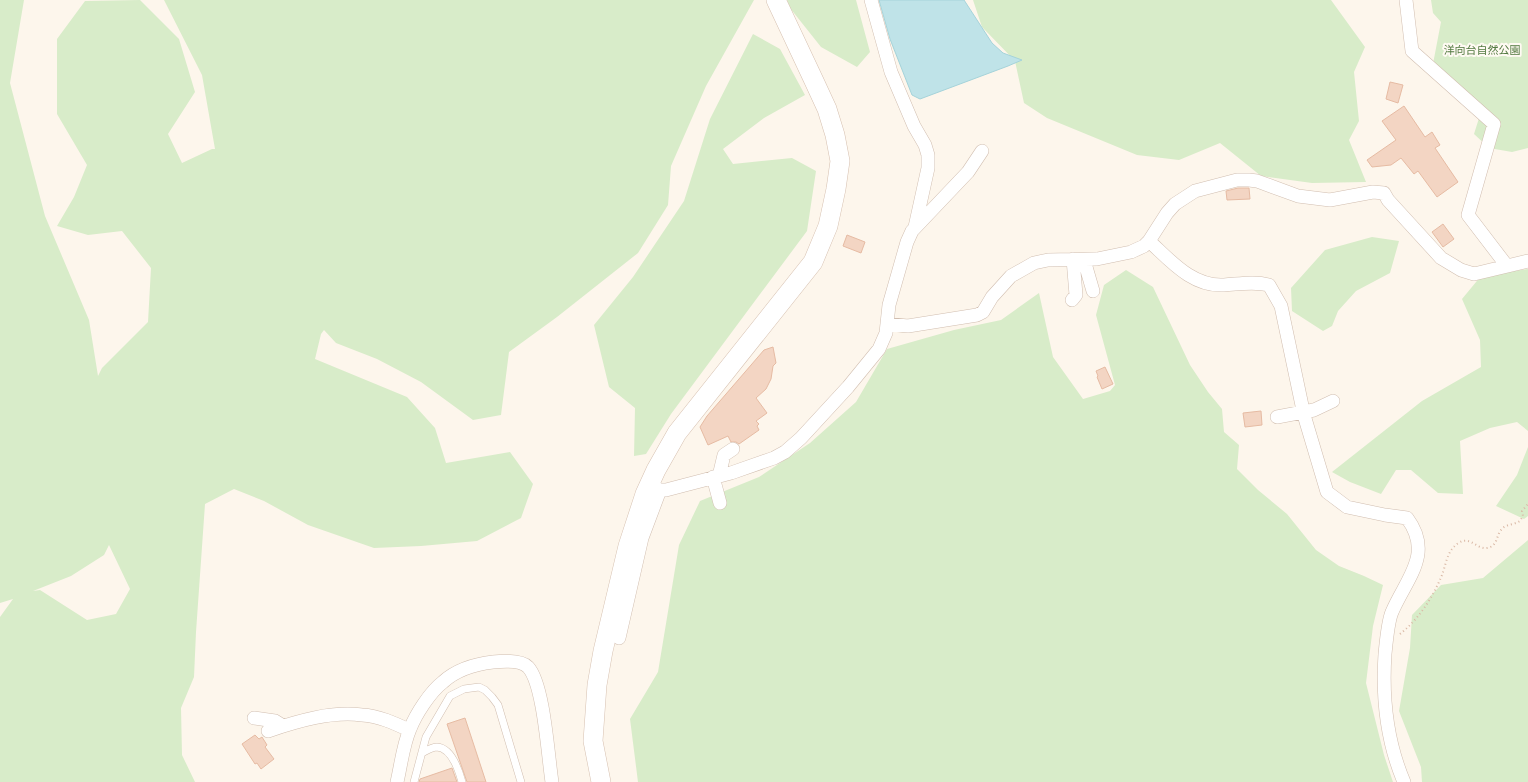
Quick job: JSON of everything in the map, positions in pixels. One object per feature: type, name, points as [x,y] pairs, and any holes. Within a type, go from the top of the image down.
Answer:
[{"type":"street","points":[[620,638],[654,488],[656,470],[677,433],[813,262],[828,226],[840,161],[835,135],[827,109],[776,0]]},
{"type":"street","points":[[654,488],[674,488],[716,477],[774,458],[785,452],[801,438],[848,386],[879,349],[886,334],[889,305],[907,242],[915,226],[928,168],[928,155],[925,145],[914,126],[891,72],[871,0]]},
{"type":"street","points":[[1406,0],[1412,51],[1494,124],[1468,215],[1507,266]]},
{"type":"street","points":[[915,226],[968,172],[982,151]]},
{"type":"street","points":[[887,324],[908,326],[977,315],[983,312],[1004,282],[1018,271],[1034,263],[1048,260],[1096,259],[1131,252],[1144,246],[1149,241],[1167,213],[1175,204],[1187,195],[1195,191],[1238,180],[1257,181],[1298,196],[1330,200],[1373,192],[1384,193],[1388,200],[1441,258],[1461,270],[1474,274],[1528,261]]},
{"type":"street","points":[[1149,241],[1184,273],[1202,282],[1222,286],[1259,282],[1269,285],[1281,306],[1303,413],[1327,492],[1347,507],[1407,518],[1415,528],[1419,552],[1412,573],[1391,614],[1385,656],[1385,710],[1396,762],[1404,782]]},
{"type":"street","points":[[1079,259],[1093,290]]},
{"type":"street","points":[[1072,300],[1076,295],[1079,259]]},
{"type":"street","points":[[1277,417],[1314,410],[1333,401]]},
{"type":"street","points":[[720,503],[716,477],[724,455],[733,449]]},
{"type":"street","points":[[601,782],[593,741],[597,685],[603,651],[628,546],[654,488]]},
{"type":"street","points":[[397,782],[410,730],[419,712],[432,693],[443,681],[468,668],[497,661],[522,663],[528,667],[533,675],[538,688],[552,782]]},
{"type":"street","points":[[268,731],[298,721],[342,715],[363,715],[388,721],[410,730]]},
{"type":"street","points":[[254,718],[275,721],[283,726]]},
{"type":"lane","points":[[414,782],[426,737],[450,696],[464,689],[479,687],[485,690],[498,705],[521,782]]},
{"type":"lane","points":[[422,753],[436,747],[442,749],[453,759],[462,782]]},
{"type":"path","points":[[1385,656],[1394,646],[1400,634],[1414,622],[1431,598],[1442,576],[1451,550],[1460,542],[1467,541],[1470,541],[1481,548],[1492,546],[1498,539],[1501,530],[1504,527],[1520,521],[1523,516],[1522,511],[1528,504]]},
{"type":"green space","points":[[0,0],[24,0],[10,83],[45,216],[89,320],[98,376],[102,368],[148,322],[151,268],[122,231],[88,235],[57,226],[74,197],[87,165],[57,114],[57,39],[85,1],[140,0],[179,39],[195,92],[168,134],[182,163],[215,149],[202,75],[164,0],[754,0],[706,86],[671,166],[668,205],[638,253],[557,317],[509,352],[501,415],[473,420],[421,382],[377,359],[336,343],[324,330],[321,334],[315,359],[407,397],[435,428],[446,463],[510,452],[533,484],[521,518],[477,541],[421,546],[374,548],[308,525],[264,501],[234,489],[205,504],[194,677],[181,708],[182,755],[195,782],[0,782],[0,617],[13,599],[0,603]],"holes":[[[109,545],[130,589],[116,614],[87,620],[40,590],[33,591],[71,576],[104,555]]]},
{"type":"green space","points":[[787,0],[856,0],[870,52],[857,67],[821,47],[790,8]]},
{"type":"green space","points":[[973,0],[1331,0],[1365,47],[1354,72],[1359,121],[1349,140],[1366,182],[1312,183],[1261,176],[1220,143],[1179,160],[1137,155],[1047,118],[1024,103],[1015,61],[982,27]]},
{"type":"green space","name":"洋向台自然公園","points":[[1431,0],[1528,0],[1528,148],[1512,152],[1489,148],[1474,134],[1480,115],[1432,69],[1441,22],[1433,13]]},
{"type":"green space","points":[[753,34],[780,49],[805,95],[764,118],[723,149],[733,164],[792,158],[816,171],[807,231],[671,414],[646,454],[634,456],[635,408],[609,387],[594,325],[633,277],[684,201],[710,119]]},
{"type":"green space","points":[[1372,237],[1399,241],[1390,273],[1356,291],[1338,311],[1332,326],[1323,331],[1292,311],[1291,288],[1325,250]]},
{"type":"green space","points":[[1528,269],[1528,431],[1517,422],[1490,428],[1460,441],[1463,494],[1438,493],[1411,470],[1396,470],[1381,494],[1350,482],[1332,472],[1422,401],[1481,367],[1480,340],[1462,299],[1481,276]]},
{"type":"green space","points":[[1126,270],[1153,287],[1190,365],[1208,392],[1222,409],[1224,432],[1239,445],[1237,469],[1258,490],[1287,514],[1316,550],[1339,566],[1383,585],[1373,626],[1366,683],[1384,755],[1393,782],[638,782],[630,719],[658,672],[679,545],[700,501],[759,477],[810,443],[856,402],[887,349],[954,330],[1001,320],[1039,293],[1053,357],[1083,399],[1110,391],[1115,385],[1096,315],[1104,285]]},
{"type":"green space","points":[[1528,447],[1528,516],[1524,519],[1496,506],[1517,475]]},
{"type":"green space","points":[[1528,540],[1528,782],[1422,782],[1421,767],[1399,711],[1410,648],[1412,615],[1441,585],[1483,578]]},
{"type":"water","points":[[879,0],[964,0],[992,43],[1003,53],[1022,60],[920,99],[912,95],[890,39]]},
{"type":"building","points":[[1390,82],[1403,85],[1398,103],[1386,99]]},
{"type":"building","points":[[1404,106],[1425,137],[1432,132],[1440,145],[1435,148],[1458,182],[1437,197],[1418,171],[1414,174],[1401,158],[1391,165],[1372,167],[1367,160],[1396,140],[1382,121]]},
{"type":"building","points":[[1238,188],[1249,188],[1250,199],[1227,200],[1226,191]]},
{"type":"building","points":[[1443,224],[1454,239],[1443,247],[1432,232]]},
{"type":"building","points":[[847,235],[865,242],[861,253],[843,246]]},
{"type":"building","points":[[773,347],[776,363],[773,366],[771,379],[766,389],[756,398],[767,413],[756,421],[759,424],[757,426],[759,430],[739,444],[736,442],[731,442],[728,436],[708,445],[700,427],[707,416],[764,350]]},
{"type":"building","points":[[1105,367],[1113,384],[1102,389],[1096,371]]},
{"type":"building","points":[[1261,411],[1262,425],[1245,427],[1243,413]]},
{"type":"building","points":[[465,718],[486,782],[467,782],[447,724]]},
{"type":"building","points":[[255,735],[259,739],[262,737],[267,745],[265,747],[274,759],[261,769],[257,763],[255,764],[242,744]]},
{"type":"building","points":[[452,768],[457,782],[419,782],[420,779]]}]
